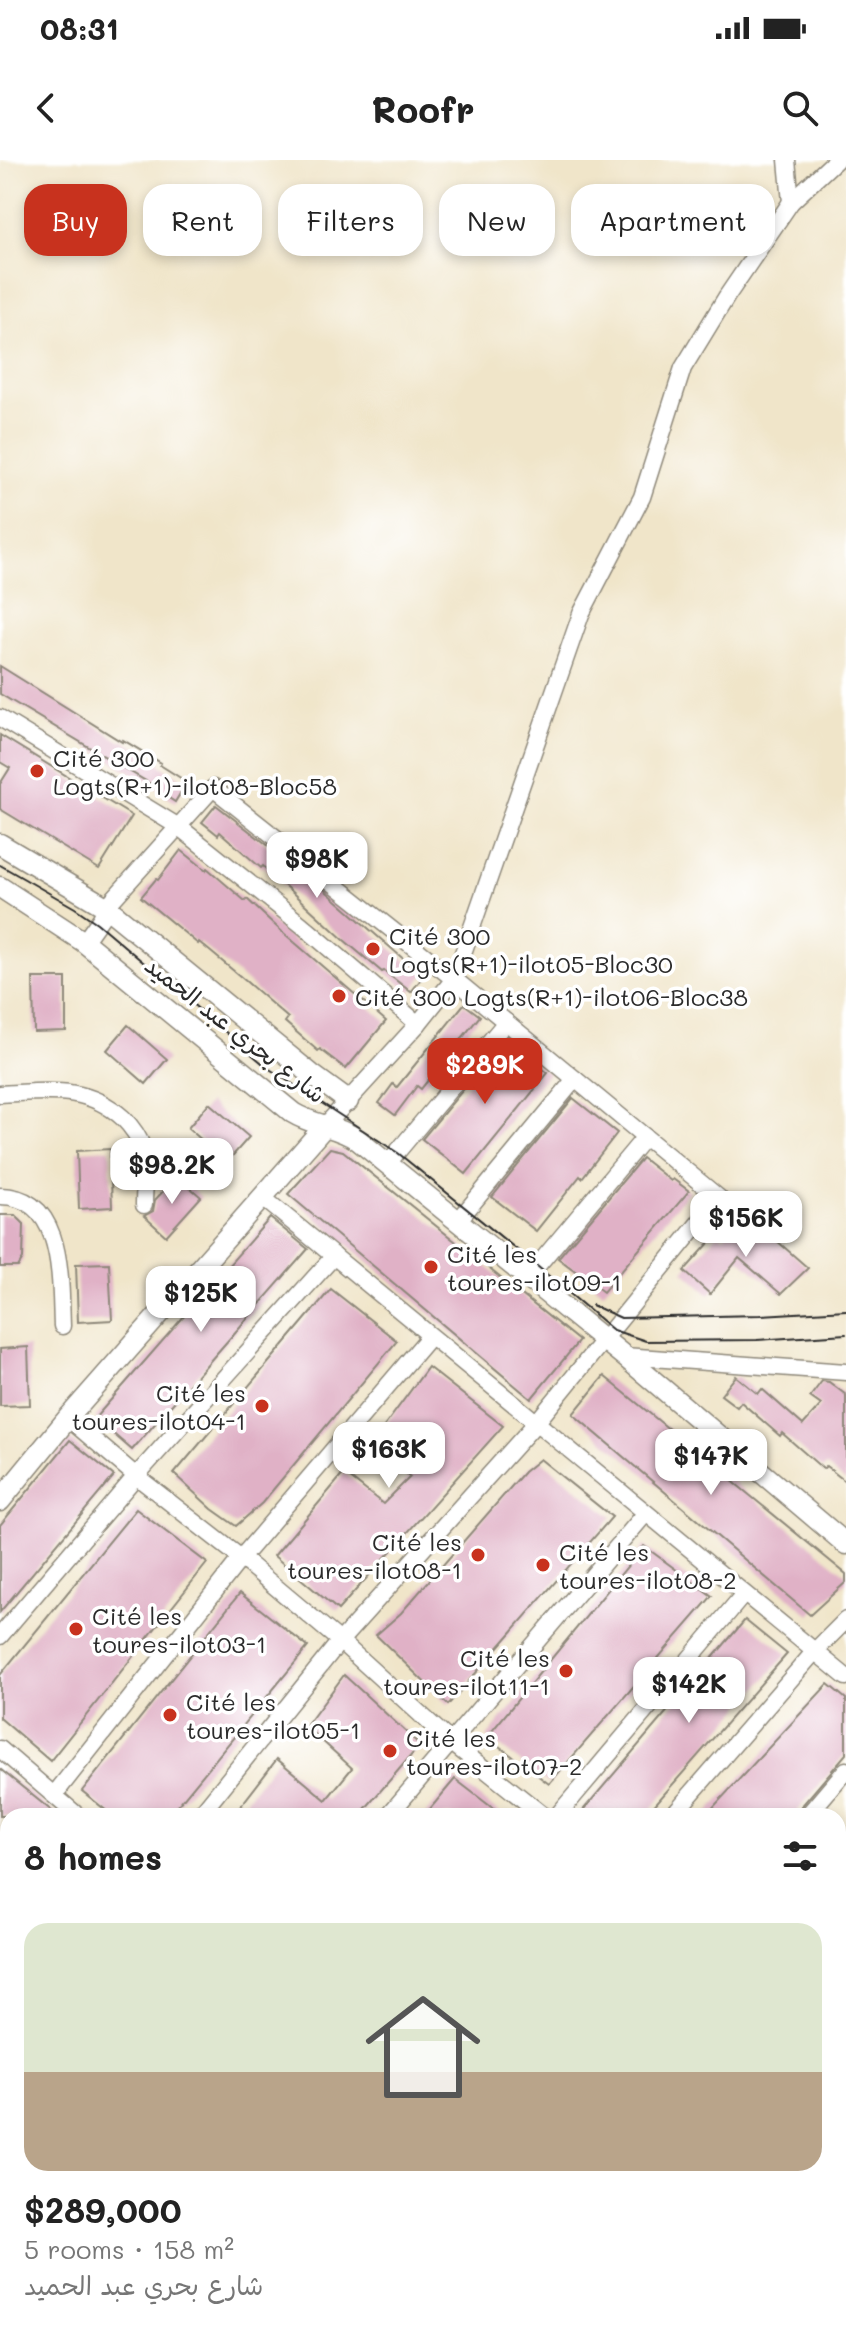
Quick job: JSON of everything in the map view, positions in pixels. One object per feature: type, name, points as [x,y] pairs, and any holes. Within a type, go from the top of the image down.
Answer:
[{"type":"street","points":[[787,160],[791,202]]},
{"type":"street","points":[[0,1501],[68,1418],[418,1024],[454,979],[581,614],[642,497],[683,368],[791,202],[836,160]]},
{"type":"street","points":[[0,718],[179,827],[302,925],[418,1024]]},
{"type":"street","points":[[84,942],[106,907],[213,788],[454,979],[719,1198],[536,1423],[340,1641],[205,1808]]},
{"type":"street","points":[[0,844],[106,907],[348,1101]]},
{"type":"street","name":"شارع بحري عبد الحميد","points":[[0,887],[84,942],[293,1113],[307,1122],[346,1131],[388,1163],[604,1339],[846,1544]]},
{"type":"street","points":[[388,1163],[506,1022]]},
{"type":"street","points":[[458,1221],[575,1079]]},
{"type":"street","points":[[0,1094],[61,1091],[92,1098],[115,1110],[137,1135],[143,1151],[144,1205]]},
{"type":"street","points":[[528,1277],[645,1137]]},
{"type":"street","points":[[0,1196],[24,1201],[40,1215],[53,1234],[59,1259],[62,1326]]},
{"type":"street","points":[[262,1197],[846,1677]]},
{"type":"street","points":[[0,1636],[136,1476],[334,1256]]},
{"type":"street","points":[[54,1795],[241,1558],[430,1336]]},
{"type":"street","points":[[624,1356],[842,1376]]},
{"type":"street","points":[[68,1418],[241,1558],[340,1641],[452,1743],[534,1808]]},
{"type":"street","points":[[395,1808],[646,1513]]},
{"type":"street","points":[[564,1808],[744,1594]]},
{"type":"street","points":[[679,1808],[815,1651],[846,1620]]},
{"type":"street","points":[[0,1749],[69,1808]]},
{"type":"street","points":[[814,1808],[846,1770]]},
{"type":"building","points":[[0,666],[161,763],[187,782],[175,802],[159,789],[0,694]]},
{"type":"building","points":[[0,735],[132,816],[99,869],[0,809],[0,784],[10,768],[0,762]]},
{"type":"building","points":[[216,805],[320,886],[408,963],[425,974],[411,992],[344,940],[263,866],[261,868],[220,832],[218,835],[202,822]]},
{"type":"building","points":[[181,850],[245,901],[247,899],[386,1021],[346,1069],[320,1049],[318,1051],[285,1022],[288,1018],[241,977],[141,897]]},
{"type":"building","points":[[33,978],[66,978],[66,1031],[34,1032]]},
{"type":"building","points":[[464,1004],[480,1016],[421,1089],[417,1086],[395,1115],[379,1103],[393,1084],[397,1087]]},
{"type":"building","points":[[128,1025],[167,1059],[146,1084],[107,1050]]},
{"type":"building","points":[[507,1037],[520,1048],[518,1050],[548,1073],[466,1174],[422,1139]]},
{"type":"building","points":[[573,1098],[617,1133],[536,1231],[492,1197]]},
{"type":"building","points":[[209,1103],[249,1137],[227,1162],[188,1128]]},
{"type":"building","name":"Cité les toures-ilot09-1","points":[[330,1148],[343,1151],[579,1341],[531,1399],[288,1194]]},
{"type":"building","points":[[110,1149],[112,1207],[79,1209],[77,1151]]},
{"type":"building","points":[[642,1158],[689,1191],[603,1292],[558,1258]]},
{"type":"building","points":[[177,1176],[201,1197],[166,1236],[144,1216],[153,1211],[155,1200]]},
{"type":"building","points":[[0,1215],[15,1215],[24,1224],[23,1259],[18,1267],[0,1267]]},
{"type":"building","points":[[270,1218],[308,1249],[132,1450],[95,1418]]},
{"type":"building","points":[[740,1218],[756,1234],[760,1226],[808,1268],[781,1294],[739,1258],[710,1294],[684,1271],[718,1233],[724,1237]]},
{"type":"building","points":[[109,1263],[112,1320],[78,1322],[76,1264]]},
{"type":"building","name":"Cité les toures-ilot04-1","points":[[331,1289],[397,1341],[262,1503],[236,1526],[174,1474]]},
{"type":"building","points":[[28,1347],[30,1405],[0,1406],[0,1349]]},
{"type":"building","points":[[428,1367],[503,1426],[338,1610],[274,1556],[344,1473],[383,1504],[410,1477],[372,1443]]},
{"type":"building","points":[[604,1376],[846,1574],[846,1582],[810,1615],[573,1414]]},
{"type":"building","points":[[736,1376],[758,1394],[762,1389],[803,1425],[821,1405],[810,1397],[822,1381],[829,1382],[846,1395],[846,1482],[826,1466],[823,1469],[741,1402],[737,1407],[721,1395]]},
{"type":"building","points":[[70,1440],[114,1476],[0,1612],[0,1525]]},
{"type":"building","points":[[540,1459],[612,1517],[448,1705],[376,1635],[401,1613],[524,1472]]},
{"type":"building","name":"Cité les toures-ilot03-1","points":[[136,1509],[207,1563],[50,1761],[0,1718],[0,1675]]},
{"type":"building","points":[[644,1546],[712,1596],[549,1784],[487,1737]]},
{"type":"building","points":[[240,1593],[308,1647],[176,1808],[103,1808],[82,1791]]},
{"type":"building","points":[[745,1620],[787,1654],[652,1808],[585,1808]]},
{"type":"building","name":"Cité les toures-ilot07-2","points":[[344,1675],[420,1745],[366,1808],[239,1808],[277,1759],[326,1800],[352,1768],[306,1726]]},
{"type":"building","points":[[828,1684],[846,1699],[846,1754],[800,1808],[712,1808]]},
{"type":"building","points":[[0,1769],[48,1808],[0,1808]]},
{"type":"building","points":[[455,1779],[493,1808],[431,1808]]},
{"type":"tram line","points":[[0,865],[97,923],[268,1068],[398,1153],[613,1330],[646,1341],[757,1340],[846,1334]]},
{"type":"tram line","points":[[592,1305],[621,1318],[846,1310]]},
{"type":"place","name":"Cité 300 Logts(R+1)-ilot08-Bloc58","points":[[37,771]]},
{"type":"place","name":"Cité 300 Logts(R+1)-ilot05-Bloc30","points":[[373,949]]},
{"type":"place","name":"Cité 300 Logts(R+1)-ilot06-Bloc38","points":[[339,996]]},
{"type":"place","name":"Cité les toures-ilot09-1","points":[[431,1267]]},
{"type":"place","name":"Cité les toures-ilot04-1","points":[[262,1406]]},
{"type":"place","name":"Cité les toures-ilot08-1","points":[[478,1555]]},
{"type":"place","name":"Cité les toures-ilot08-2","points":[[543,1565]]},
{"type":"place","name":"Cité les toures-ilot03-1","points":[[76,1629]]},
{"type":"place","name":"Cité les toures-ilot11-1","points":[[566,1671]]},
{"type":"place","name":"Cité les toures-ilot05-1","points":[[170,1715]]},
{"type":"place","name":"Cité les toures-ilot07-2","points":[[390,1751]]}]
